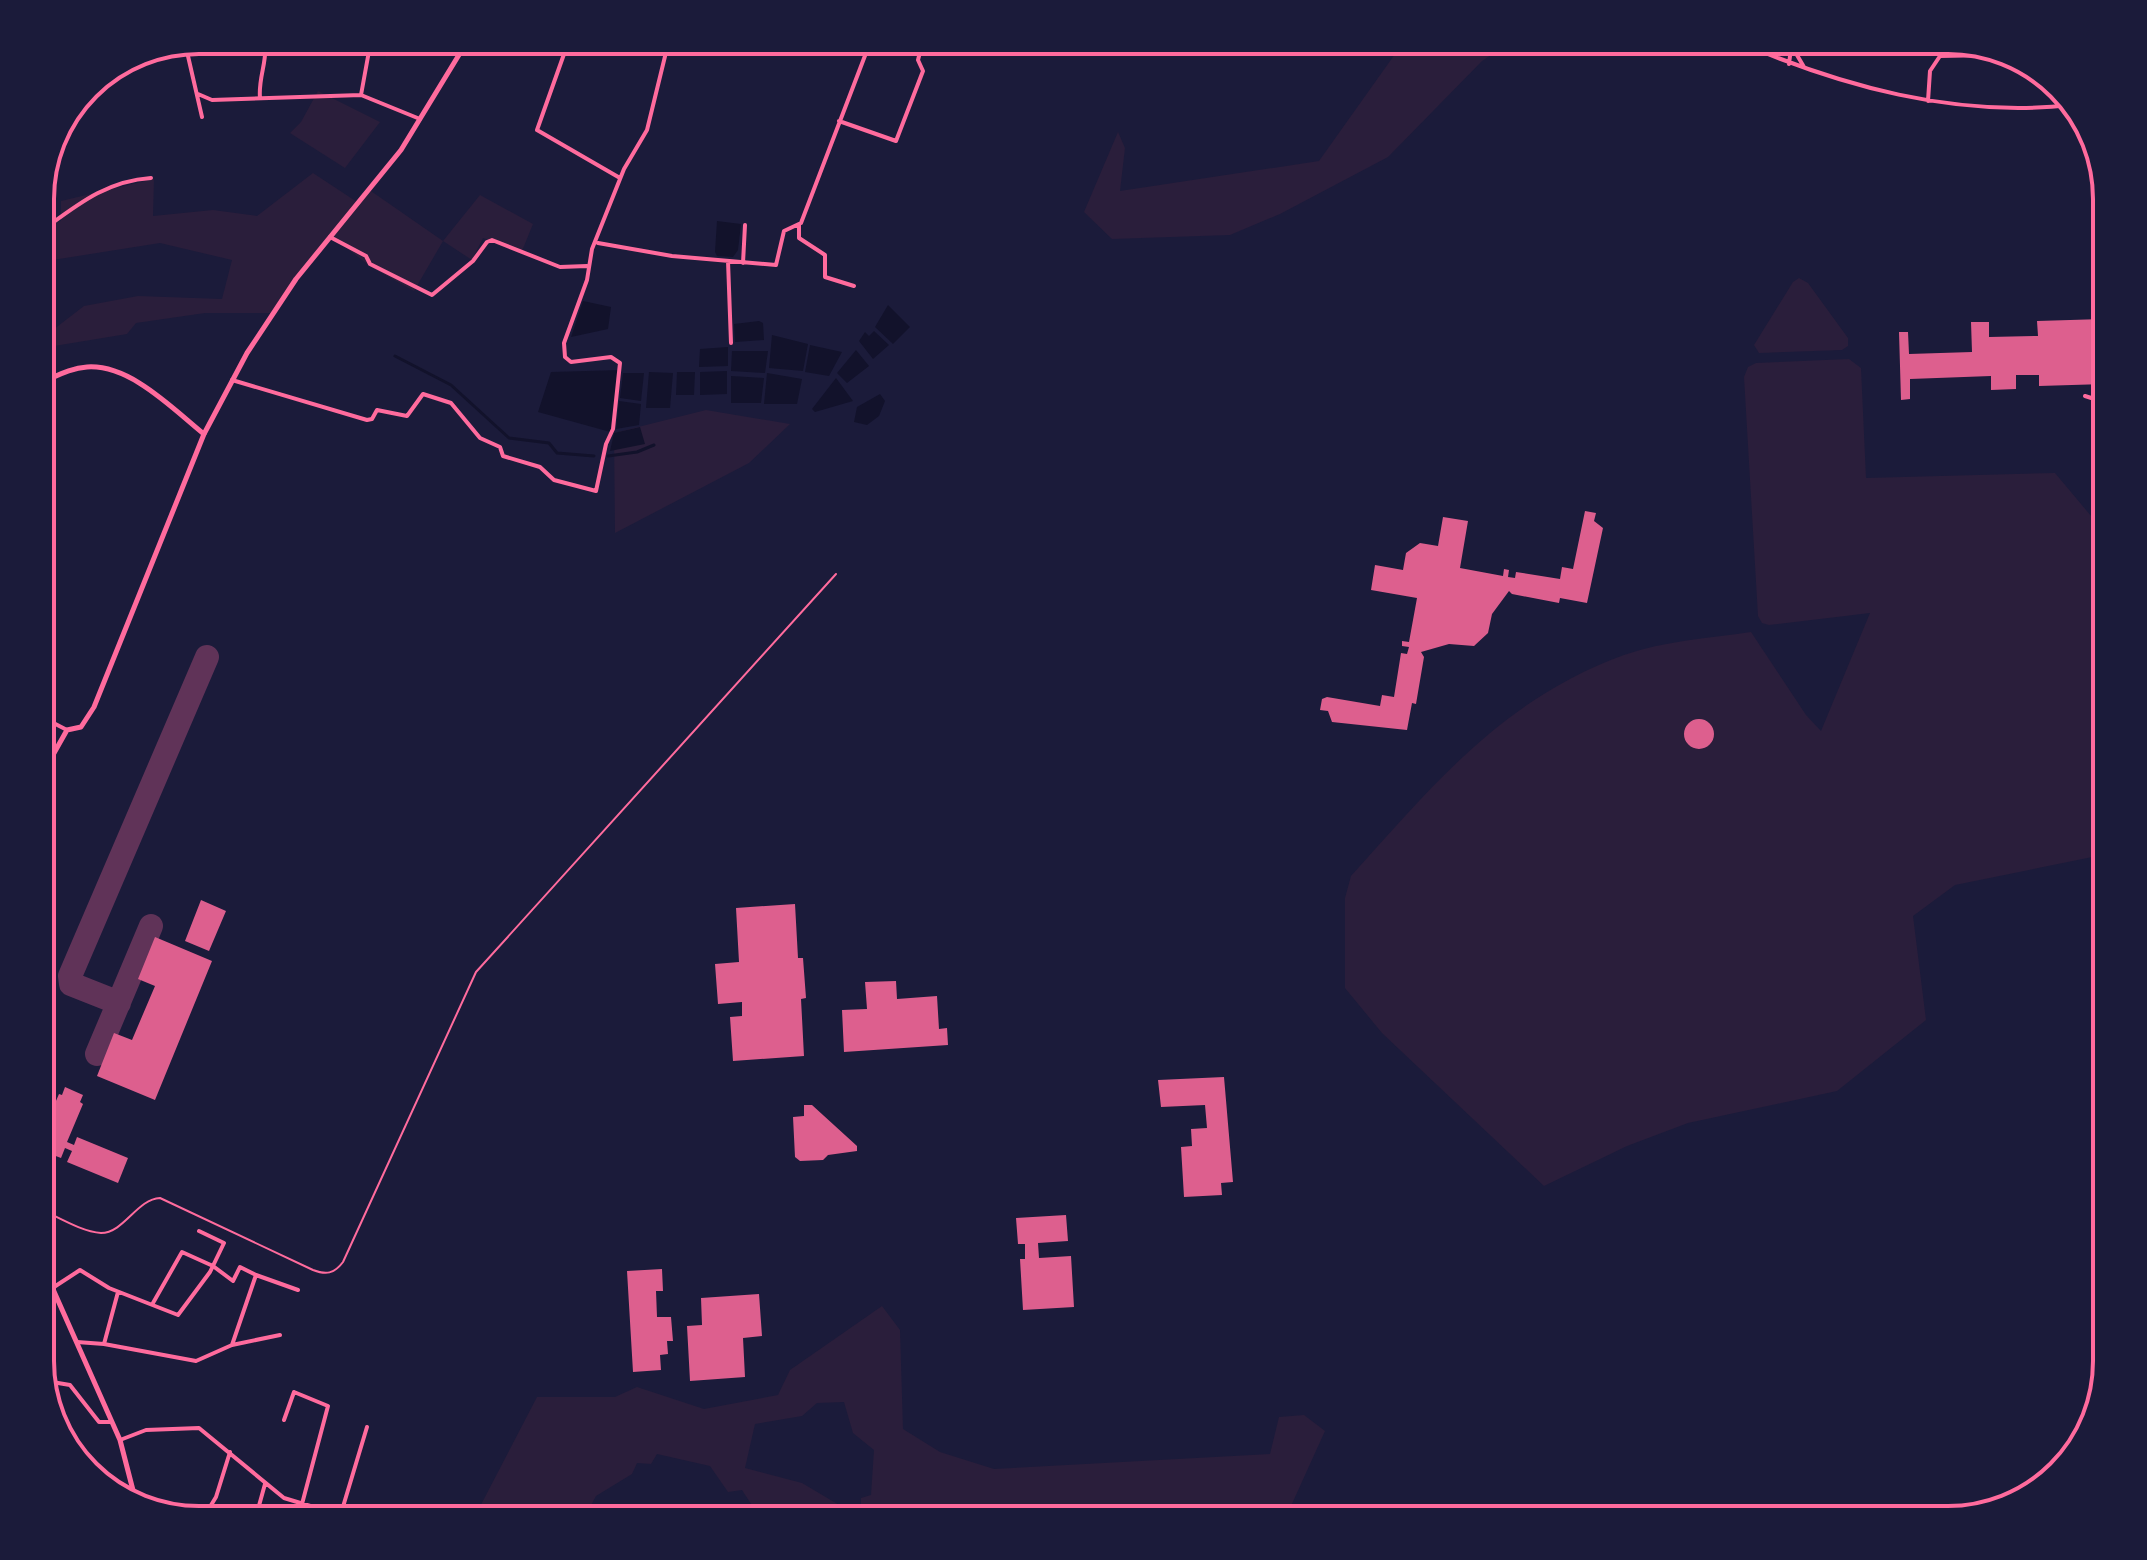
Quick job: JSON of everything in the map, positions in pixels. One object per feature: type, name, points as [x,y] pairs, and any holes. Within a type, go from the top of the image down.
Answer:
[{"type":"main road","points":[[54,753],[67,730],[81,727],[94,707],[204,434],[232,380],[279,302],[388,168],[459,54]]},
{"type":"main road","points":[[54,377],[77,368],[108,370],[137,383],[204,434]]},
{"type":"main road","points":[[54,1287],[120,1440],[133,1490]]},
{"type":"street","points":[[260,98],[259,79],[267,54]]},
{"type":"street","points":[[361,95],[368,54]]},
{"type":"street","points":[[564,54],[537,132],[620,178]]},
{"type":"street","points":[[232,380],[367,420],[372,419],[377,410],[407,416],[415,400],[423,394],[451,403],[480,438],[500,447],[503,456],[540,467],[554,480],[592,493],[598,487],[601,462],[613,429],[620,363],[611,357],[576,362],[565,357],[564,343],[587,280],[587,266],[620,178],[653,113],[666,54]]},
{"type":"street","points":[[854,286],[825,277],[825,255],[799,238],[799,225],[864,54]]},
{"type":"street","points":[[839,121],[896,141],[923,71],[918,60],[920,54]]},
{"type":"street","points":[[1766,54],[1789,64],[1928,101],[1985,108],[2058,105]]},
{"type":"street","points":[[1789,64],[1792,54]]},
{"type":"street","points":[[1796,54],[1804,68]]},
{"type":"street","points":[[188,55],[202,117]]},
{"type":"street","points":[[1928,101],[1930,71],[1940,56],[1966,55]]},
{"type":"street","points":[[198,94],[212,100],[361,95],[420,119]]},
{"type":"street","points":[[54,220],[69,208],[107,187],[151,178]]},
{"type":"street","points":[[743,263],[745,225]]},
{"type":"street","points":[[597,243],[776,265],[784,231],[799,225]]},
{"type":"street","points":[[330,237],[366,256],[370,264],[432,295],[473,261],[492,240],[560,267],[587,266]]},
{"type":"street","points":[[728,261],[731,343]]},
{"type":"street","points":[[2085,396],[2093,399]]},
{"type":"street","points":[[54,723],[67,730]]},
{"type":"street","points":[[54,1287],[80,1270],[118,1292],[178,1315],[213,1266],[224,1243],[199,1231]]},
{"type":"street","points":[[153,1303],[182,1252],[213,1266],[233,1281],[240,1267],[298,1290]]},
{"type":"street","points":[[232,1345],[256,1275]]},
{"type":"street","points":[[104,1344],[118,1292]]},
{"type":"street","points":[[77,1342],[196,1361],[232,1345],[280,1335]]},
{"type":"street","points":[[56,1383],[70,1385],[99,1422],[107,1425],[112,1422]]},
{"type":"street","points":[[284,1420],[294,1392],[328,1406],[302,1504]]},
{"type":"street","points":[[120,1440],[146,1430],[189,1426],[205,1431],[284,1498],[307,1506]]},
{"type":"street","points":[[344,1506],[367,1427]]},
{"type":"street","points":[[211,1506],[230,1451]]},
{"type":"street","points":[[259,1506],[265,1484]]},
{"type":"lane","points":[[54,1215],[99,1233],[110,1231],[151,1199],[160,1198],[313,1270],[324,1274],[336,1271],[343,1262],[476,972],[836,574]]},
{"type":"shaded area","points":[[1395,54],[1492,54],[1388,157],[1280,214],[1230,235],[1112,239],[1084,212],[1118,132],[1125,148],[1120,191],[1319,161]]},
{"type":"shaded area","points":[[318,91],[380,122],[345,168],[290,133],[301,122]]},
{"type":"shaded area","points":[[313,173],[357,202],[368,189],[443,241],[414,291],[371,267],[331,236],[273,313],[205,313],[136,323],[127,334],[54,346],[54,329],[84,306],[138,296],[222,299],[232,260],[160,243],[54,260],[54,223],[61,221],[61,201],[154,179],[153,216],[213,210],[257,216]]},
{"type":"shaded area","points":[[480,195],[533,224],[522,251],[483,238],[472,260],[443,241]]},
{"type":"shaded area","points":[[717,221],[741,224],[738,250],[733,257],[717,256],[715,252]]},
{"type":"shaded area","points":[[1799,278],[1808,283],[1848,338],[1848,346],[1842,350],[1759,353],[1754,345],[1793,282]]},
{"type":"shaded area","points":[[583,301],[611,307],[608,329],[571,337]]},
{"type":"shaded area","points":[[888,305],[910,327],[893,344],[875,327]]},
{"type":"shaded area","points":[[763,323],[764,340],[735,342],[734,324]]},
{"type":"shaded area","points":[[874,331],[889,345],[873,359],[859,341],[865,332],[869,336]]},
{"type":"shaded area","points":[[772,335],[808,344],[803,371],[769,368]]},
{"type":"shaded area","points":[[810,345],[842,352],[829,376],[805,372]]},
{"type":"shaded area","points":[[728,347],[728,366],[699,367],[700,349]]},
{"type":"shaded area","points":[[856,350],[869,366],[847,383],[837,373]]},
{"type":"shaded area","points":[[732,351],[768,351],[765,373],[731,371]]},
{"type":"shaded area","points":[[1849,359],[1861,368],[1866,478],[2055,473],[2093,518],[2093,857],[1955,885],[1913,916],[1926,1020],[1837,1091],[1688,1123],[1627,1146],[1544,1186],[1382,1033],[1345,988],[1345,898],[1351,876],[1442,777],[1473,748],[1542,695],[1581,673],[1624,655],[1687,640],[1751,632],[1806,715],[1821,731],[1870,613],[1769,625],[1762,623],[1758,616],[1744,377],[1748,367],[1756,363]]},
{"type":"shaded area","points":[[621,370],[614,433],[538,412],[551,372]]},
{"type":"shaded area","points":[[727,371],[727,394],[700,395],[700,372]]},
{"type":"shaded area","points":[[649,372],[673,373],[670,408],[646,408]]},
{"type":"shaded area","points":[[677,372],[695,372],[694,395],[676,395]]},
{"type":"shaded area","points":[[623,373],[644,373],[641,401],[620,398]]},
{"type":"shaded area","points":[[767,373],[802,379],[797,404],[764,404]]},
{"type":"shaded area","points":[[731,376],[764,378],[761,403],[731,403]]},
{"type":"shaded area","points":[[836,378],[853,401],[815,412],[812,409]]},
{"type":"shaded area","points":[[880,394],[885,401],[879,416],[867,425],[854,422],[857,407]]},
{"type":"shaded area","points":[[619,401],[641,404],[639,425],[616,429]]},
{"type":"shaded area","points":[[706,410],[790,424],[749,463],[615,533],[614,433]]},
{"type":"shaded area","points":[[640,427],[645,444],[610,451],[614,433]]},
{"type":"shaded area","points":[[882,1306],[900,1330],[903,1429],[940,1452],[994,1469],[1270,1454],[1279,1417],[1304,1415],[1325,1431],[1291,1506],[861,1506],[861,1498],[871,1495],[874,1450],[853,1433],[844,1402],[817,1403],[802,1416],[755,1424],[745,1468],[802,1483],[841,1506],[752,1506],[742,1490],[728,1492],[710,1466],[657,1454],[651,1464],[637,1463],[632,1474],[596,1496],[591,1506],[480,1506],[537,1397],[615,1397],[637,1387],[704,1409],[778,1395],[790,1370]]},
{"type":"building","points":[[2093,319],[2093,384],[2039,386],[2039,375],[2016,375],[2016,389],[1991,390],[1991,376],[1910,379],[1910,399],[1901,400],[1899,332],[1908,332],[1909,354],[1972,352],[1971,322],[1989,322],[1989,337],[2038,336],[2037,321]]},
{"type":"building","points":[[1585,511],[1596,513],[1594,521],[1603,528],[1587,603],[1560,598],[1559,603],[1509,591],[1492,614],[1488,633],[1474,646],[1449,644],[1421,652],[1424,657],[1416,704],[1412,703],[1407,730],[1332,722],[1328,711],[1320,710],[1322,699],[1327,697],[1380,706],[1382,695],[1394,697],[1401,653],[1407,654],[1409,647],[1402,646],[1402,641],[1409,642],[1417,598],[1371,590],[1375,565],[1403,570],[1406,553],[1420,543],[1438,546],[1443,517],[1468,521],[1460,568],[1503,576],[1504,569],[1509,570],[1508,577],[1515,578],[1516,572],[1560,579],[1562,567],[1573,569]]},
{"type":"building","points":[[1699,719],[1710,723],[1714,734],[1710,745],[1699,749],[1688,745],[1684,734],[1688,723]]},
{"type":"building","points":[[201,900],[226,911],[209,951],[185,941]]},
{"type":"building","points":[[795,904],[798,958],[803,958],[806,998],[801,999],[804,1056],[733,1061],[730,1017],[742,1016],[742,1002],[718,1004],[715,964],[739,962],[736,908]]},
{"type":"building","points":[[155,937],[212,961],[155,1100],[97,1076],[114,1033],[132,1040],[155,986],[138,979]]},
{"type":"building","points":[[896,981],[897,999],[937,996],[939,1029],[947,1028],[948,1045],[844,1052],[842,1010],[867,1009],[865,982]]},
{"type":"building","points":[[1224,1077],[1233,1182],[1221,1183],[1222,1195],[1184,1197],[1181,1147],[1192,1146],[1191,1129],[1207,1128],[1205,1105],[1161,1107],[1158,1080]]},
{"type":"building","points":[[65,1087],[83,1095],[80,1102],[83,1104],[67,1142],[74,1145],[77,1137],[128,1158],[118,1183],[67,1162],[72,1151],[65,1148],[61,1158],[54,1155],[54,1106],[59,1094],[62,1095]]},
{"type":"building","points":[[804,1105],[812,1105],[857,1146],[857,1151],[828,1155],[823,1160],[800,1161],[795,1157],[793,1117],[804,1116]]},
{"type":"building","points":[[1066,1215],[1068,1241],[1038,1243],[1039,1258],[1071,1256],[1074,1307],[1023,1310],[1020,1259],[1025,1259],[1025,1244],[1018,1244],[1016,1218]]},
{"type":"building","points":[[662,1269],[663,1291],[656,1291],[657,1317],[671,1317],[673,1341],[667,1341],[668,1354],[660,1355],[661,1370],[633,1372],[627,1271]]},
{"type":"building","points":[[759,1294],[762,1336],[743,1338],[745,1377],[690,1381],[687,1326],[702,1325],[701,1298]]},
{"type":"waterway","points":[[395,356],[451,385],[509,438],[549,443],[557,453],[594,456]]},
{"type":"waterway","points":[[608,456],[637,452],[654,445]]},
{"type":"taxiway","points":[[119,1003],[71,984],[70,976],[207,657]]},
{"type":"taxiway","points":[[97,1054],[151,926]]}]
